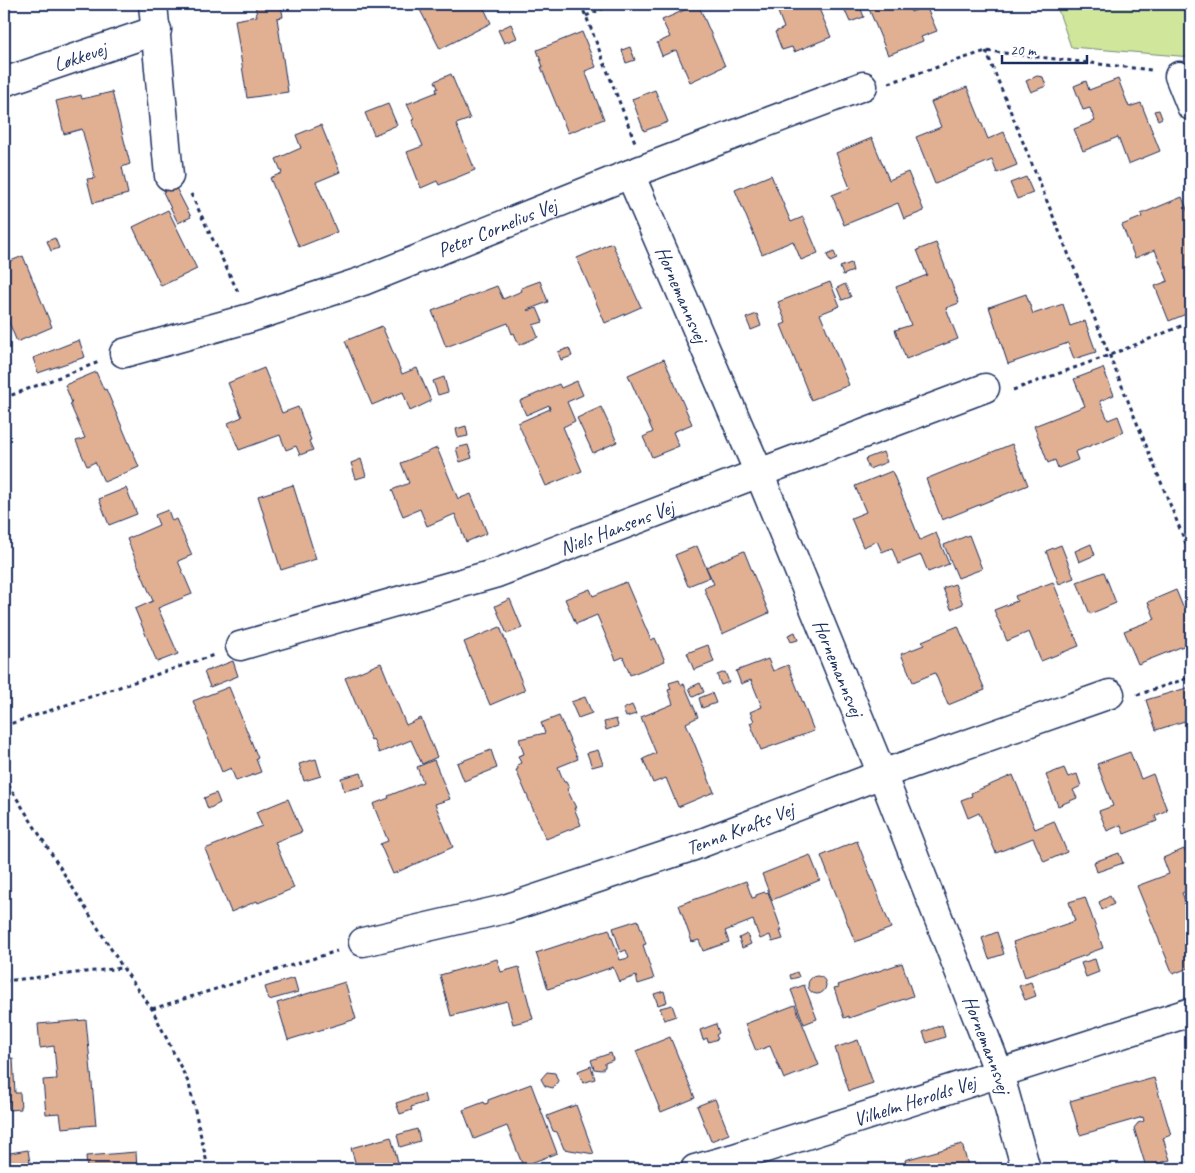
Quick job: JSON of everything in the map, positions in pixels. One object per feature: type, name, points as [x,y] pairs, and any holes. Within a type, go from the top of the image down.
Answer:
[{"type":"street","name":"Løkkevej","points":[[4,82],[155,17],[170,176]]},
{"type":"street","points":[[1179,76],[1191,106]]},
{"type":"street","name":"Peter Cornelius Vej","points":[[124,353],[250,318],[364,282],[630,174],[863,86]]},
{"type":"street","name":"Hornemannsvej","points":[[630,174],[759,473],[882,774],[999,1073],[1026,1169]]},
{"type":"street","name":"Niels Hansens Vej","points":[[240,646],[497,573],[985,388]]},
{"type":"street","name":"Tenna Krafts Vej","points":[[364,942],[505,909],[694,846],[882,774],[1110,694]]},
{"type":"street","name":"Vilhelm Herolds Vej","points":[[695,1169],[1191,1012]]},
{"type":"path","points":[[580,4],[637,145],[630,174]]},
{"type":"path","points":[[586,16],[613,4]]},
{"type":"path","points":[[863,86],[876,88],[986,51],[1148,69],[1179,76]]},
{"type":"path","points":[[986,51],[1191,556]]},
{"type":"path","points":[[170,176],[184,178],[250,318]]},
{"type":"path","points":[[985,388],[999,395],[1110,355],[1191,322]]},
{"type":"path","points":[[4,398],[124,353]]},
{"type":"path","points":[[4,726],[240,646]]},
{"type":"path","points":[[1110,694],[1123,699],[1191,677]]},
{"type":"path","points":[[4,778],[123,968],[152,1009],[189,1084],[207,1169]]},
{"type":"path","points":[[152,1009],[364,942]]},
{"type":"path","points":[[4,981],[123,968]]},
{"type":"green space","points":[[1056,4],[1191,4],[1191,57],[1071,47]]},
{"type":"building","points":[[255,4],[281,4],[283,17],[277,18],[288,92],[247,98],[235,20],[257,16]]},
{"type":"building","points":[[390,4],[408,4],[394,11]]},
{"type":"building","points":[[417,4],[482,4],[491,23],[440,49]]},
{"type":"building","points":[[698,4],[725,66],[690,82],[676,50],[662,56],[657,43],[670,37],[662,20]]},
{"type":"building","points":[[775,4],[817,4],[831,37],[794,52],[792,47],[782,50],[775,32],[784,28]]},
{"type":"building","points":[[842,4],[859,4],[864,17],[850,22]]},
{"type":"building","points":[[867,4],[907,4],[911,12],[926,6],[937,31],[921,37],[923,41],[888,55]]},
{"type":"building","points":[[511,24],[517,38],[504,43],[498,30]]},
{"type":"building","points":[[582,32],[596,67],[585,71],[604,119],[568,133],[541,67],[543,67],[537,50]]},
{"type":"building","points":[[630,47],[635,60],[626,63],[622,50]]},
{"type":"building","points":[[451,74],[470,119],[456,124],[475,170],[439,185],[437,181],[421,188],[407,152],[423,146],[407,104],[437,92],[436,89],[438,88],[435,81]]},
{"type":"building","points":[[1037,76],[1043,77],[1046,86],[1031,92],[1026,81]]},
{"type":"building","points":[[1118,79],[1129,107],[1141,103],[1160,151],[1128,164],[1118,137],[1083,151],[1074,129],[1095,121],[1090,108],[1083,110],[1074,86],[1086,81],[1089,90]]},
{"type":"building","points":[[967,87],[988,139],[1004,132],[1017,165],[997,173],[992,160],[935,184],[916,137],[941,127],[931,102]]},
{"type":"building","points":[[655,90],[668,122],[644,131],[632,99]]},
{"type":"building","points":[[112,92],[130,164],[122,167],[128,194],[93,203],[87,179],[95,178],[82,129],[64,134],[56,101],[81,95],[82,99]]},
{"type":"building","points":[[388,104],[397,125],[374,135],[365,113]]},
{"type":"building","points":[[1159,110],[1162,118],[1158,120],[1154,111]]},
{"type":"building","points":[[321,125],[340,172],[316,182],[337,232],[299,247],[270,178],[282,173],[276,159],[301,148],[296,135]]},
{"type":"building","points":[[872,138],[889,180],[908,172],[924,211],[904,219],[898,203],[844,225],[832,195],[850,188],[836,153]]},
{"type":"building","points":[[771,175],[791,222],[803,217],[818,253],[801,260],[793,241],[762,254],[735,190]]},
{"type":"building","points":[[1026,177],[1033,193],[1017,199],[1010,183]]},
{"type":"building","points":[[175,186],[191,217],[178,223],[163,192]]},
{"type":"building","points":[[1182,197],[1191,219],[1191,312],[1169,321],[1155,286],[1168,281],[1155,250],[1135,258],[1122,225],[1142,217],[1141,214]]},
{"type":"building","points":[[168,210],[197,269],[161,286],[133,227]]},
{"type":"building","points":[[55,238],[59,248],[51,251],[47,241]]},
{"type":"building","points":[[612,243],[641,307],[605,323],[577,258]]},
{"type":"building","points":[[936,243],[959,303],[946,308],[958,339],[906,359],[895,330],[911,325],[896,287],[927,275],[917,250]]},
{"type":"building","points":[[4,252],[8,262],[23,256],[52,327],[17,342],[4,310]]},
{"type":"building","points":[[834,252],[837,259],[830,262],[827,255]]},
{"type":"building","points":[[851,263],[853,271],[843,275],[840,267]]},
{"type":"building","points":[[540,281],[548,302],[527,310],[537,308],[543,322],[533,325],[538,337],[519,345],[508,323],[446,347],[432,311],[497,286],[503,299],[522,291],[521,288]]},
{"type":"building","points":[[830,282],[840,306],[820,314],[849,385],[811,400],[781,325],[786,323],[778,302]]},
{"type":"building","points":[[845,284],[851,297],[842,300],[837,288]]},
{"type":"building","points":[[1026,294],[1033,314],[1063,304],[1070,326],[1085,321],[1096,352],[1074,359],[1068,343],[1008,364],[989,307]]},
{"type":"building","points":[[757,314],[761,326],[751,330],[746,318]]},
{"type":"building","points":[[382,326],[402,374],[417,368],[431,401],[410,411],[403,392],[372,405],[345,341]]},
{"type":"building","points":[[79,340],[85,357],[38,373],[33,358]]},
{"type":"building","points":[[569,348],[572,356],[561,360],[558,352]]},
{"type":"building","points":[[664,359],[692,424],[673,432],[679,446],[652,457],[643,437],[653,432],[628,375]]},
{"type":"building","points":[[264,368],[282,413],[298,407],[313,450],[300,455],[296,446],[286,450],[280,435],[239,450],[228,423],[242,417],[228,383]]},
{"type":"building","points":[[1103,368],[1114,395],[1100,401],[1108,420],[1118,416],[1124,432],[1075,452],[1078,460],[1058,468],[1055,460],[1048,463],[1034,426],[1085,406],[1074,379]]},
{"type":"building","points":[[96,372],[104,390],[106,389],[139,467],[104,482],[95,462],[87,466],[76,441],[85,438],[70,404],[72,403],[65,385]]},
{"type":"building","points":[[444,377],[448,392],[438,395],[433,381]]},
{"type":"building","points":[[577,381],[583,395],[567,402],[575,421],[563,427],[582,471],[546,486],[518,423],[550,409],[549,405],[526,415],[520,401],[559,384],[561,388]]},
{"type":"building","points":[[601,407],[617,442],[593,453],[577,418]]},
{"type":"building","points":[[466,426],[468,436],[458,438],[456,429]]},
{"type":"building","points":[[1012,444],[1028,485],[942,520],[926,479]]},
{"type":"building","points":[[468,445],[472,458],[460,462],[456,448]]},
{"type":"building","points":[[437,448],[458,499],[471,494],[487,533],[466,542],[455,514],[427,526],[420,509],[403,516],[392,490],[409,483],[401,463]]},
{"type":"building","points":[[883,452],[887,462],[869,469],[865,459]]},
{"type":"building","points":[[361,459],[366,476],[356,479],[351,463]]},
{"type":"building","points":[[892,471],[920,540],[936,533],[949,564],[928,572],[921,555],[898,564],[892,548],[882,552],[877,541],[863,547],[851,518],[866,512],[855,486]]},
{"type":"building","points":[[293,485],[316,559],[281,570],[258,496]]},
{"type":"building","points":[[126,488],[137,514],[109,525],[99,499]]},
{"type":"building","points":[[168,510],[172,521],[176,519],[192,555],[178,561],[192,594],[158,608],[178,654],[157,662],[135,609],[153,601],[127,539],[159,525],[155,515]]},
{"type":"building","points":[[969,535],[982,569],[958,578],[944,545]]},
{"type":"building","points":[[1091,544],[1095,555],[1079,562],[1075,551]]},
{"type":"building","points":[[1061,545],[1074,578],[1059,584],[1046,551]]},
{"type":"building","points":[[697,546],[710,577],[688,586],[675,555]]},
{"type":"building","points":[[744,551],[769,613],[722,634],[704,588],[714,584],[706,567]]},
{"type":"building","points":[[1104,572],[1116,603],[1090,614],[1077,582]]},
{"type":"building","points":[[626,582],[651,640],[655,638],[665,661],[630,675],[623,657],[616,660],[597,615],[576,624],[565,599],[590,589],[593,596]]},
{"type":"building","points":[[1053,582],[1079,646],[1041,661],[1029,632],[1007,641],[994,610],[1017,601],[1015,596]]},
{"type":"building","points":[[955,584],[963,604],[951,609],[943,588]]},
{"type":"building","points":[[1176,590],[1183,607],[1187,606],[1191,616],[1191,643],[1138,664],[1124,631],[1155,619],[1148,602]]},
{"type":"building","points":[[510,599],[522,628],[507,634],[495,606]]},
{"type":"building","points":[[958,626],[985,690],[948,705],[935,673],[913,682],[901,654],[924,645],[922,641]]},
{"type":"building","points":[[500,627],[525,690],[490,705],[464,642]]},
{"type":"building","points":[[795,632],[798,640],[791,642],[788,635]]},
{"type":"building","points":[[708,645],[714,662],[694,670],[687,653]]},
{"type":"building","points":[[768,659],[773,671],[788,665],[814,731],[761,750],[750,723],[754,721],[750,712],[762,707],[751,680],[741,684],[736,671]]},
{"type":"building","points":[[233,661],[238,676],[210,687],[204,672]]},
{"type":"building","points":[[381,663],[406,725],[421,718],[437,757],[422,764],[411,740],[379,753],[373,739],[371,740],[345,678]]},
{"type":"building","points":[[725,672],[729,682],[721,685],[717,675]]},
{"type":"building","points":[[679,680],[681,685],[684,684],[698,717],[686,723],[714,792],[678,807],[666,778],[653,783],[643,759],[656,753],[641,717],[673,704],[668,690],[671,689],[669,683]]},
{"type":"building","points":[[700,683],[704,692],[693,697],[689,688]]},
{"type":"building","points":[[229,687],[258,758],[256,759],[261,772],[236,781],[231,768],[222,772],[193,701]]},
{"type":"building","points":[[1190,687],[1191,719],[1156,730],[1146,700]]},
{"type":"building","points":[[712,693],[716,703],[702,708],[699,698]]},
{"type":"building","points":[[585,697],[592,713],[578,718],[571,702]]},
{"type":"building","points":[[632,705],[636,714],[626,717],[623,709]]},
{"type":"building","points":[[559,716],[578,759],[558,767],[564,782],[566,782],[569,788],[567,789],[576,808],[574,808],[581,825],[546,839],[516,770],[518,769],[517,765],[521,763],[518,756],[524,754],[519,739],[545,733],[541,723]]},
{"type":"building","points":[[616,719],[618,726],[606,730],[604,722]]},
{"type":"building","points":[[491,750],[497,768],[464,781],[457,763]]},
{"type":"building","points":[[598,750],[603,764],[592,767],[587,753]]},
{"type":"building","points":[[1130,752],[1141,779],[1153,774],[1167,810],[1155,816],[1157,821],[1124,834],[1121,825],[1107,831],[1099,811],[1113,806],[1097,764]]},
{"type":"building","points":[[316,759],[321,776],[304,781],[299,764]]},
{"type":"building","points":[[434,760],[450,799],[435,804],[453,847],[393,874],[380,844],[388,841],[373,804],[423,782],[417,767]]},
{"type":"building","points":[[1064,768],[1068,777],[1077,774],[1081,786],[1073,790],[1077,798],[1058,806],[1046,775]]},
{"type":"building","points":[[361,773],[365,786],[344,791],[341,778]]},
{"type":"building","points":[[1013,775],[1035,829],[1054,821],[1067,852],[1044,862],[1033,838],[996,853],[979,813],[968,818],[961,800],[972,796],[971,793]]},
{"type":"building","points":[[216,793],[220,803],[208,809],[204,798]]},
{"type":"building","points":[[288,799],[302,832],[275,842],[294,888],[231,912],[205,849],[262,826],[256,812]]},
{"type":"building","points":[[857,841],[891,928],[855,942],[821,856]]},
{"type":"building","points":[[1184,849],[1191,866],[1191,889],[1182,893],[1191,915],[1191,967],[1173,974],[1137,886],[1169,874],[1163,858]]},
{"type":"building","points":[[1119,853],[1123,863],[1097,872],[1094,862]]},
{"type":"building","points":[[810,855],[820,880],[772,900],[762,874]]},
{"type":"building","points":[[746,881],[752,898],[768,892],[783,939],[772,942],[770,935],[760,939],[753,920],[725,931],[729,942],[703,951],[699,940],[692,942],[679,905]]},
{"type":"building","points":[[1110,896],[1114,904],[1102,910],[1099,902]]},
{"type":"building","points":[[1085,897],[1103,948],[1025,977],[1013,942],[1075,921],[1069,902]]},
{"type":"building","points":[[638,920],[646,944],[643,945],[654,979],[638,984],[636,976],[619,982],[613,967],[548,989],[536,953],[609,929],[620,960],[629,958],[626,950],[621,952],[613,928]]},
{"type":"building","points":[[997,932],[1004,954],[989,959],[982,938]]},
{"type":"building","points":[[747,934],[751,944],[742,948],[739,938]]},
{"type":"building","points":[[497,959],[501,972],[519,967],[533,1019],[513,1024],[507,1001],[451,1016],[440,975]]},
{"type":"building","points":[[1095,959],[1099,972],[1086,977],[1081,963]]},
{"type":"building","points":[[902,963],[913,996],[849,1018],[849,1016],[844,1018],[834,988]]},
{"type":"building","points":[[797,972],[799,977],[791,979],[790,975]]},
{"type":"building","points":[[817,976],[823,979],[826,985],[823,991],[817,994],[811,991],[808,985],[811,979]]},
{"type":"building","points":[[294,978],[298,992],[269,1000],[265,987]]},
{"type":"building","points":[[345,982],[356,1019],[288,1040],[277,1003]]},
{"type":"building","points":[[1031,982],[1036,996],[1025,1000],[1019,986]]},
{"type":"building","points":[[804,985],[817,1019],[804,1024],[791,990]]},
{"type":"building","points":[[664,991],[667,1002],[658,1005],[654,994]]},
{"type":"building","points":[[672,1005],[676,1016],[664,1020],[660,1008]]},
{"type":"building","points":[[795,1005],[819,1065],[784,1079],[770,1046],[756,1051],[745,1024]]},
{"type":"building","points":[[86,1020],[96,1125],[62,1128],[60,1113],[46,1114],[43,1080],[57,1079],[54,1046],[40,1048],[38,1024]]},
{"type":"building","points":[[716,1024],[719,1033],[716,1035],[718,1039],[708,1042],[707,1038],[703,1040],[700,1030]]},
{"type":"building","points":[[942,1025],[945,1037],[927,1043],[923,1032]]},
{"type":"building","points":[[670,1037],[695,1098],[661,1112],[636,1051]]},
{"type":"building","points":[[858,1040],[873,1083],[849,1091],[835,1048]]},
{"type":"building","points":[[611,1053],[613,1060],[605,1063],[605,1067],[601,1070],[594,1069],[591,1060]]},
{"type":"building","points":[[13,1058],[15,1093],[20,1093],[21,1109],[9,1110],[8,1097],[4,1097],[4,1059]]},
{"type":"building","points":[[591,1066],[595,1079],[583,1083],[578,1071]]},
{"type":"building","points":[[547,1072],[555,1073],[558,1081],[553,1088],[545,1086],[541,1079]]},
{"type":"building","points":[[1154,1078],[1171,1135],[1163,1138],[1170,1160],[1146,1167],[1134,1128],[1138,1123],[1144,1121],[1143,1117],[1080,1135],[1070,1101]]},
{"type":"building","points":[[531,1084],[557,1153],[523,1166],[507,1126],[474,1139],[463,1110],[484,1102],[485,1104],[488,1103],[488,1100]]},
{"type":"building","points":[[424,1094],[426,1102],[411,1107],[412,1110],[400,1114],[396,1103]]},
{"type":"building","points":[[715,1099],[729,1134],[711,1141],[697,1106]]},
{"type":"building","points":[[576,1105],[594,1154],[564,1149],[557,1132],[553,1131],[547,1116]]},
{"type":"building","points":[[417,1129],[420,1141],[400,1147],[397,1135]]},
{"type":"building","points":[[391,1137],[400,1169],[357,1169],[351,1148]]},
{"type":"building","points":[[962,1144],[969,1169],[907,1169],[905,1160]]},
{"type":"building","points":[[28,1150],[31,1169],[4,1169],[4,1154]]},
{"type":"building","points":[[136,1152],[137,1169],[87,1169],[86,1156]]},
{"type":"building","points":[[1191,1163],[1191,1169],[1184,1169],[1183,1165]]}]
